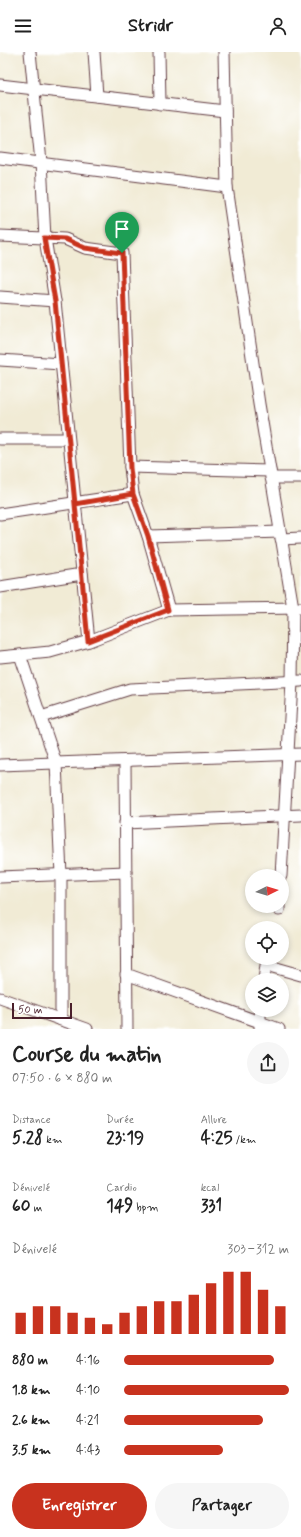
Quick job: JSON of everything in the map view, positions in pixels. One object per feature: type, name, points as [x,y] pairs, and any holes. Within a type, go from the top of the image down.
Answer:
[{"type":"street","points":[[30,52],[41,162],[44,238],[55,301],[88,641]]},
{"type":"street","points":[[94,52],[97,96]]},
{"type":"street","points":[[159,52],[160,104]]},
{"type":"street","points":[[224,52],[227,187],[258,404],[281,535],[297,608],[296,681],[288,755],[281,869]]},
{"type":"street","points":[[0,85],[225,111]]},
{"type":"street","points":[[0,158],[41,162],[227,187]]},
{"type":"street","points":[[0,236],[65,239],[85,248],[122,253],[130,468],[133,494],[148,536],[168,610]]},
{"type":"street","points":[[0,296],[55,301]]},
{"type":"street","points":[[0,360],[61,364]]},
{"type":"street","points":[[0,439],[68,439]]},
{"type":"street","points":[[130,468],[271,474],[301,478]]},
{"type":"street","points":[[0,514],[75,504],[133,494]]},
{"type":"street","points":[[148,536],[281,535],[301,538]]},
{"type":"street","points":[[0,587],[82,574]]},
{"type":"street","points":[[0,657],[50,652],[88,641],[168,610],[297,608]]},
{"type":"street","points":[[20,655],[56,763],[61,875],[61,1020]]},
{"type":"street","points":[[41,717],[130,689],[296,681]]},
{"type":"street","points":[[0,765],[301,754]]},
{"type":"street","points":[[125,761],[127,1029]]},
{"type":"street","points":[[125,823],[301,815]]},
{"type":"street","points":[[0,877],[126,872]]},
{"type":"street","points":[[265,973],[266,965],[301,975]]},
{"type":"street","points":[[126,974],[260,1026],[279,1029]]},
{"type":"street","points":[[0,998],[87,1029]]},
{"type":"route","points":[[122,253],[85,248],[65,239],[44,238],[55,301],[75,504],[133,494],[148,536],[168,610],[88,641],[75,504],[133,494],[130,468],[122,253]]}]
